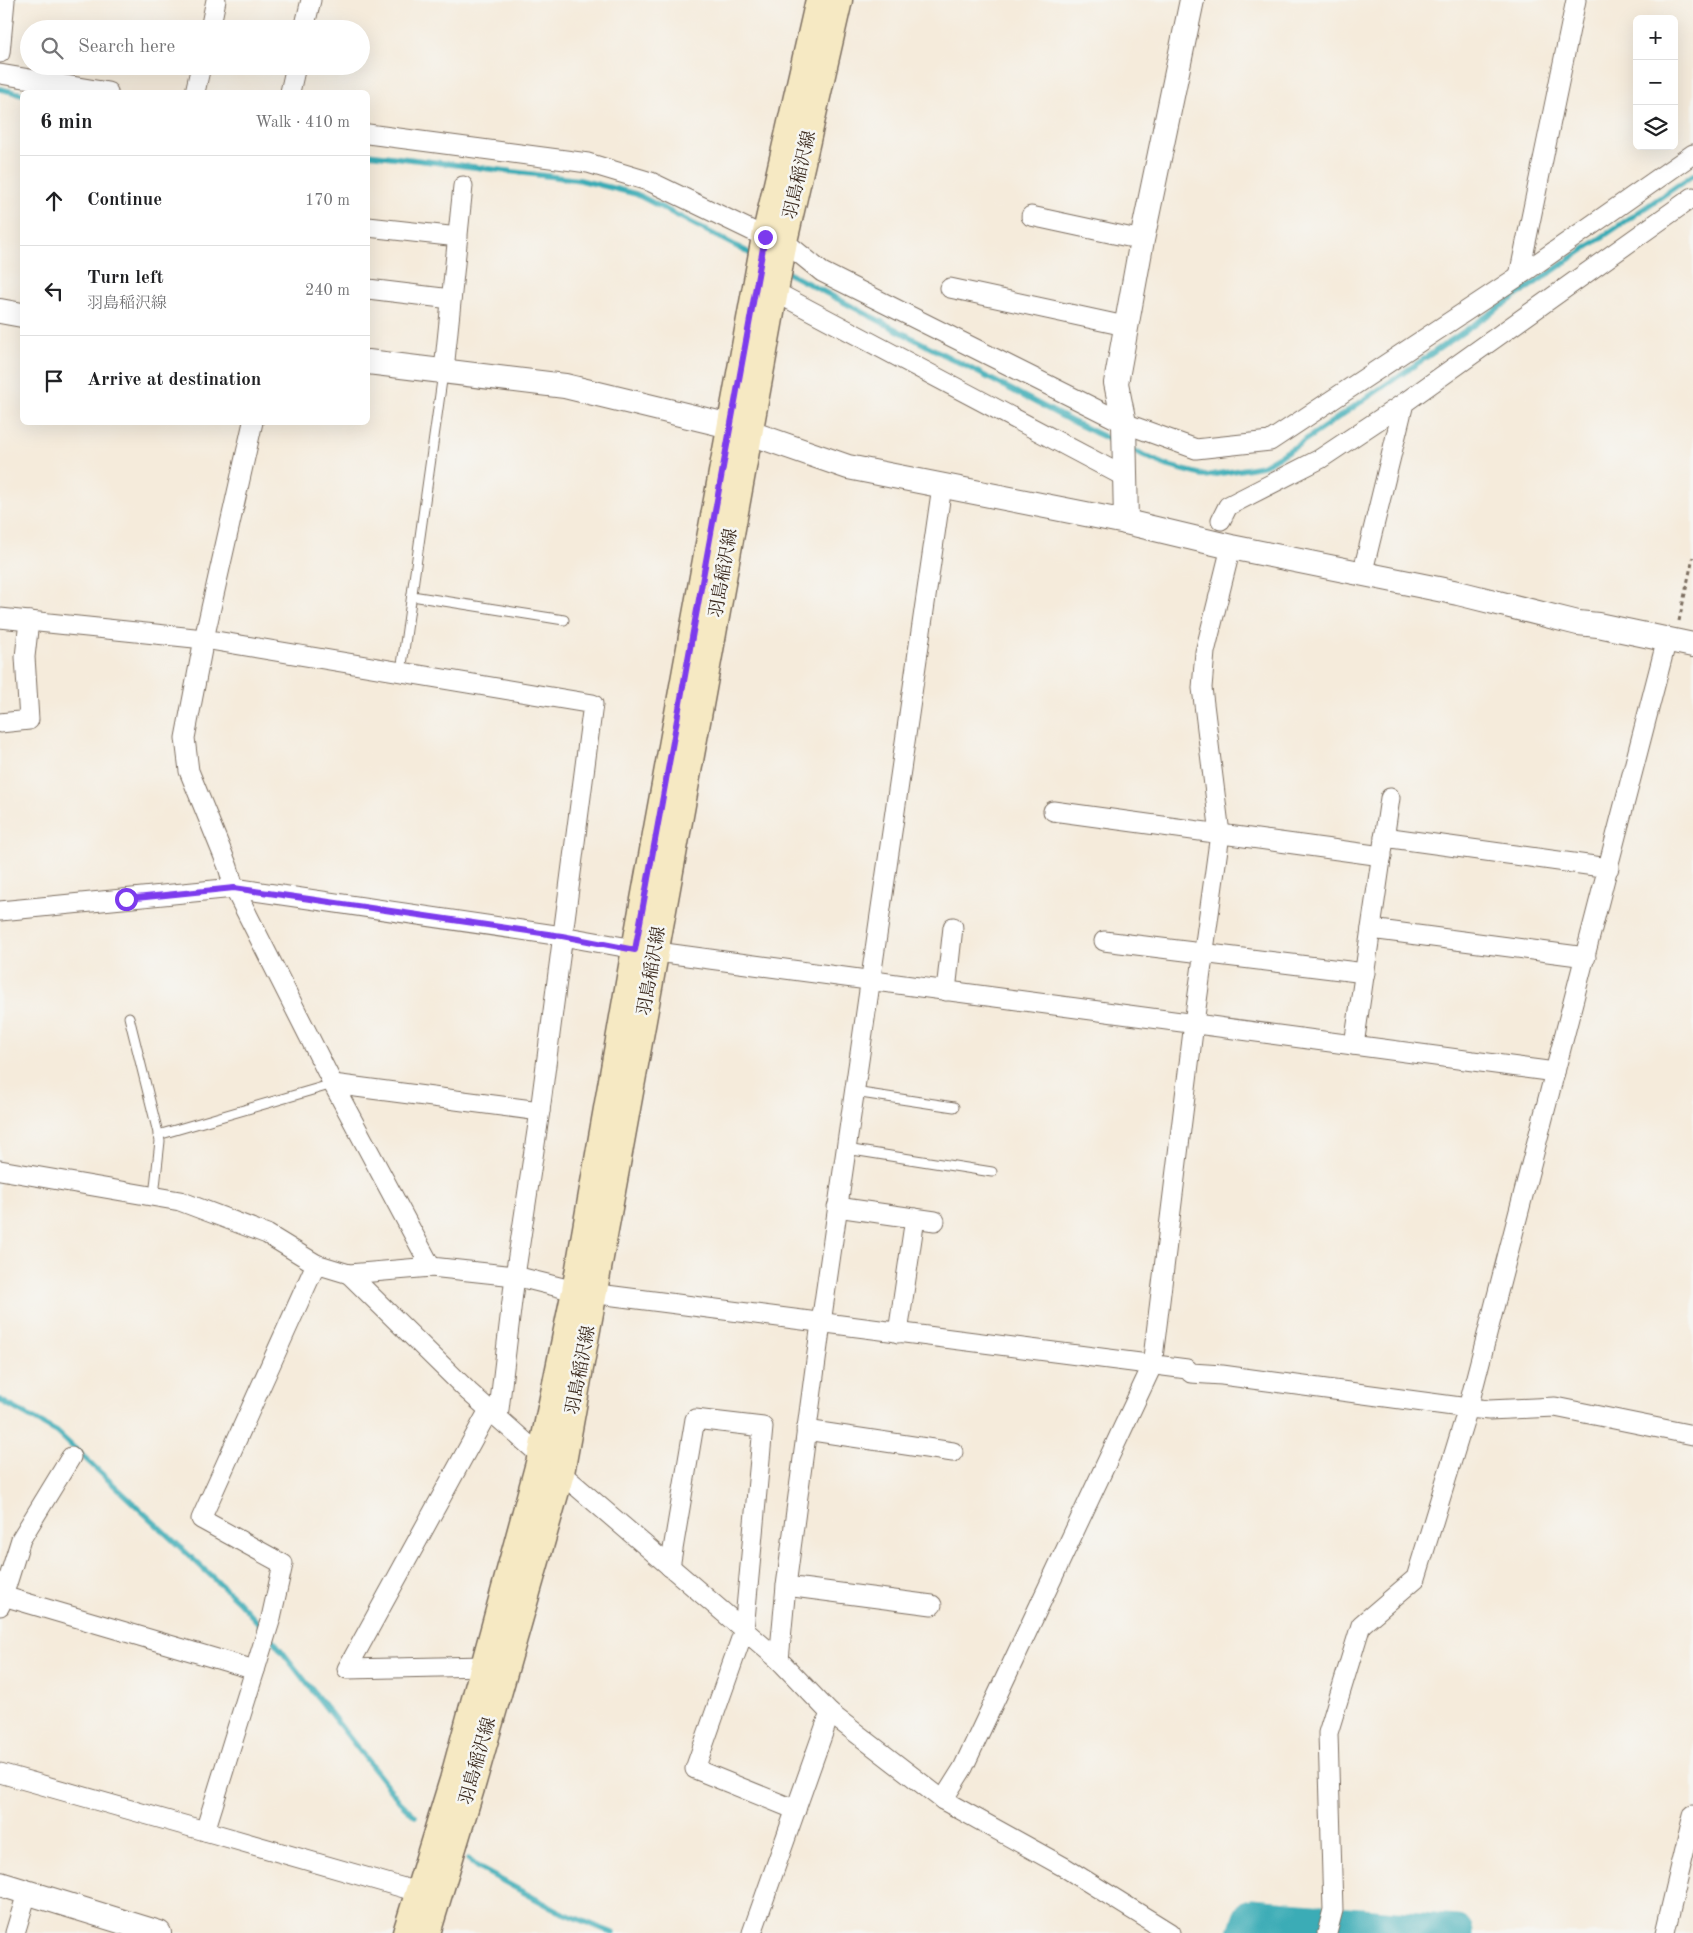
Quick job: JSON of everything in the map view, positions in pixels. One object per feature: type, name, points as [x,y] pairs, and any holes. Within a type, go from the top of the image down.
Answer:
[{"type":"main road","name":"羽島稲沢線","points":[[427,1933],[472,1785],[561,1473],[585,1293],[739,429],[818,0]]},
{"type":"main road","name":"羽島稲沢線","points":[[770,264],[815,113],[839,0]]},
{"type":"main road","name":"羽島稲沢線","points":[[406,1933],[453,1780],[485,1666],[585,1293]]},
{"type":"street","points":[[212,20],[216,0]]},
{"type":"street","points":[[306,20],[311,0]]},
{"type":"street","points":[[1126,522],[1124,448],[1116,383],[1142,240],[1192,0]]},
{"type":"street","points":[[1519,276],[1576,0]]},
{"type":"street","points":[[0,53],[3,2]]},
{"type":"street","points":[[0,74],[96,90]]},
{"type":"street","points":[[195,90],[199,75]]},
{"type":"street","points":[[290,90],[294,75]]},
{"type":"street","points":[[370,134],[588,163],[651,182],[770,264],[1124,448],[1196,449],[1270,441],[1519,276],[1693,154]]},
{"type":"street","points":[[444,370],[463,186]]},
{"type":"street","points":[[1221,520],[1228,506],[1320,459],[1404,404],[1693,197]]},
{"type":"street","points":[[1031,216],[1142,240]]},
{"type":"street","points":[[370,227],[458,237]]},
{"type":"street","points":[[770,264],[822,272],[1124,448]]},
{"type":"street","points":[[950,288],[1125,326]]},
{"type":"street","points":[[370,289],[451,299]]},
{"type":"street","points":[[0,311],[20,315]]},
{"type":"street","points":[[370,362],[566,386],[739,429],[848,467],[1126,522],[1231,547],[1458,593],[1578,622],[1598,624],[1678,642],[1608,868],[1468,1408],[1416,1578],[1361,1625],[1328,1733],[1333,1910],[1328,1932]]},
{"type":"street","points":[[1362,574],[1404,404]]},
{"type":"street","points":[[252,425],[204,639],[185,738],[189,771],[228,867],[234,888],[333,1084],[431,1267]]},
{"type":"street","points":[[779,1660],[786,1586],[806,1430],[869,980],[942,486]]},
{"type":"street","points":[[943,1800],[963,1768],[1152,1366],[1194,1023],[1220,834],[1202,688],[1205,652],[1231,547]]},
{"type":"street","points":[[0,618],[204,639],[593,704],[540,1111],[494,1414],[347,1669],[485,1666]]},
{"type":"street","points":[[0,724],[29,720],[25,657],[29,621]]},
{"type":"street","points":[[1354,1044],[1390,798]]},
{"type":"street","points":[[1053,811],[1382,856]]},
{"type":"street","points":[[1384,837],[1608,868]]},
{"type":"street","points":[[0,911],[234,888],[562,936],[645,951],[1555,1072]]},
{"type":"street","points":[[946,991],[953,927]]},
{"type":"street","points":[[1371,929],[1586,957]]},
{"type":"street","points":[[1104,941],[1365,973]]},
{"type":"street","points":[[333,1084],[540,1111]]},
{"type":"street","points":[[0,1170],[180,1201],[267,1234],[316,1264],[349,1274],[431,1267],[515,1276],[585,1293],[1468,1408],[1489,1410],[1555,1407],[1693,1435]]},
{"type":"street","points":[[838,1207],[935,1221]]},
{"type":"street","points":[[898,1333],[915,1218]]},
{"type":"street","points":[[205,1831],[271,1618],[283,1564],[201,1519],[316,1264]]},
{"type":"street","points":[[349,1274],[494,1414],[779,1660],[830,1714],[943,1800],[1064,1867],[1170,1933]]},
{"type":"street","points":[[670,1567],[695,1419],[762,1427],[744,1630],[695,1769],[796,1810]]},
{"type":"street","points":[[806,1430],[953,1452]]},
{"type":"street","points":[[71,1457],[21,1539],[1,1601],[255,1670]]},
{"type":"street","points":[[786,1586],[932,1605]]},
{"type":"street","points":[[752,1933],[830,1714]]},
{"type":"street","points":[[0,1773],[418,1892]]},
{"type":"street","points":[[1665,1933],[1693,1815]]},
{"type":"street","points":[[0,1884],[159,1933]]},
{"type":"street","points":[[15,1933],[27,1893]]},
{"type":"lane","points":[[401,672],[444,370]]},
{"type":"lane","points":[[412,596],[564,620]]},
{"type":"lane","points":[[130,1016],[160,1141],[154,1196]]},
{"type":"lane","points":[[158,1135],[333,1084]]},
{"type":"lane","points":[[854,1092],[954,1107]]},
{"type":"lane","points":[[846,1149],[992,1172]]},
{"type":"path","points":[[1678,642],[1693,557]]},
{"type":"waterway","points":[[0,89],[20,94]]},
{"type":"waterway","points":[[370,154],[580,180],[636,194],[755,256]]},
{"type":"waterway","points":[[1130,449],[1165,465],[1206,476],[1262,466],[1295,447],[1693,175]]},
{"type":"waterway","points":[[786,272],[1071,421],[1117,443]]},
{"type":"waterway","points":[[0,1400],[57,1432],[238,1601],[263,1628]]},
{"type":"waterway","points":[[269,1635],[400,1802],[415,1816]]},
{"type":"waterway","points":[[468,1859],[479,1868],[558,1911],[613,1933]]},
{"type":"waterway","points":[[1245,1933],[1251,1916],[1456,1933]]},
{"type":"route","points":[[126,899],[234,888],[562,936],[635,950],[765,237]]}]
